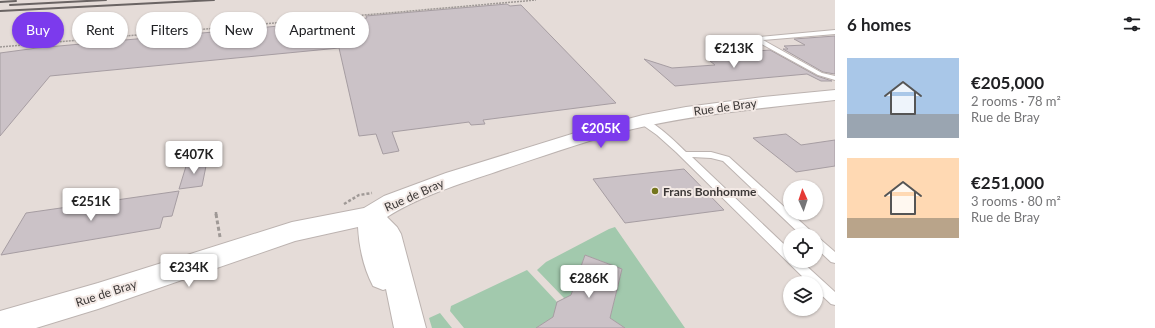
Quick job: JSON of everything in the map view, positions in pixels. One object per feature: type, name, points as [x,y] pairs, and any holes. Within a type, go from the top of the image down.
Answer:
[{"type":"street","name":"Rue de Bray","points":[[0,325],[98,296],[292,232],[370,216],[403,198],[454,178],[582,137],[643,121],[723,107],[835,96]]},
{"type":"street","points":[[370,216],[372,238],[396,328]]},
{"type":"street","points":[[370,216],[388,234],[410,328]]},
{"type":"lane","points":[[835,32],[759,39],[760,41],[820,74],[835,78]]},
{"type":"lane","points":[[643,121],[660,133],[685,155],[783,250]]},
{"type":"lane","points":[[685,155],[706,153],[726,159],[800,228]]},
{"type":"lane","points":[[823,248],[835,259]]},
{"type":"lane","points":[[801,268],[835,300]]},
{"type":"path","points":[[0,47],[536,0]]},
{"type":"path","points":[[216,212],[220,234]]},
{"type":"green space","points":[[615,227],[685,328],[625,328],[610,318],[622,269],[585,255],[569,300],[564,298],[537,270],[546,262]]},
{"type":"green space","points":[[527,270],[557,302],[560,313],[536,328],[464,328],[450,311],[451,306]]},
{"type":"green space","points":[[440,313],[452,328],[432,328],[429,318]]},
{"type":"building","points":[[507,4],[510,6],[521,5],[616,103],[483,120],[485,124],[471,125],[469,122],[392,132],[399,151],[383,154],[376,134],[359,136],[339,48],[369,48],[369,16]]},
{"type":"building","points":[[275,26],[275,48],[339,48],[50,76],[0,136],[0,53],[37,48],[64,48],[64,46],[72,45],[72,48],[128,48],[128,40],[136,39],[136,48],[202,48],[202,33],[210,32],[210,48],[267,48],[267,27]]},
{"type":"building","points":[[835,36],[835,74],[823,72],[783,49],[788,49],[784,46],[805,45],[794,39]]},
{"type":"building","points":[[770,50],[817,76],[832,81],[821,81],[807,74],[675,86],[644,59],[672,68],[715,65],[710,61],[729,60],[722,54]]},
{"type":"building","points":[[786,134],[801,145],[835,140],[835,166],[796,172],[753,138]]},
{"type":"building","points":[[207,161],[202,186],[179,189],[187,163]]},
{"type":"building","points":[[684,169],[724,210],[625,223],[593,179]]},
{"type":"building","points":[[179,191],[172,216],[163,217],[160,228],[1,255],[26,213]]},
{"type":"building","points":[[585,255],[622,269],[610,318],[625,328],[536,328],[553,317],[557,302],[571,295]]},
{"type":"railway","points":[[10,5],[106,0]]},
{"type":"railway","points":[[0,11],[214,0]]},
{"type":"railway","points":[[0,2],[16,1]]},
{"type":"place","name":"Frans Bonhomme","points":[[655,191]]}]
